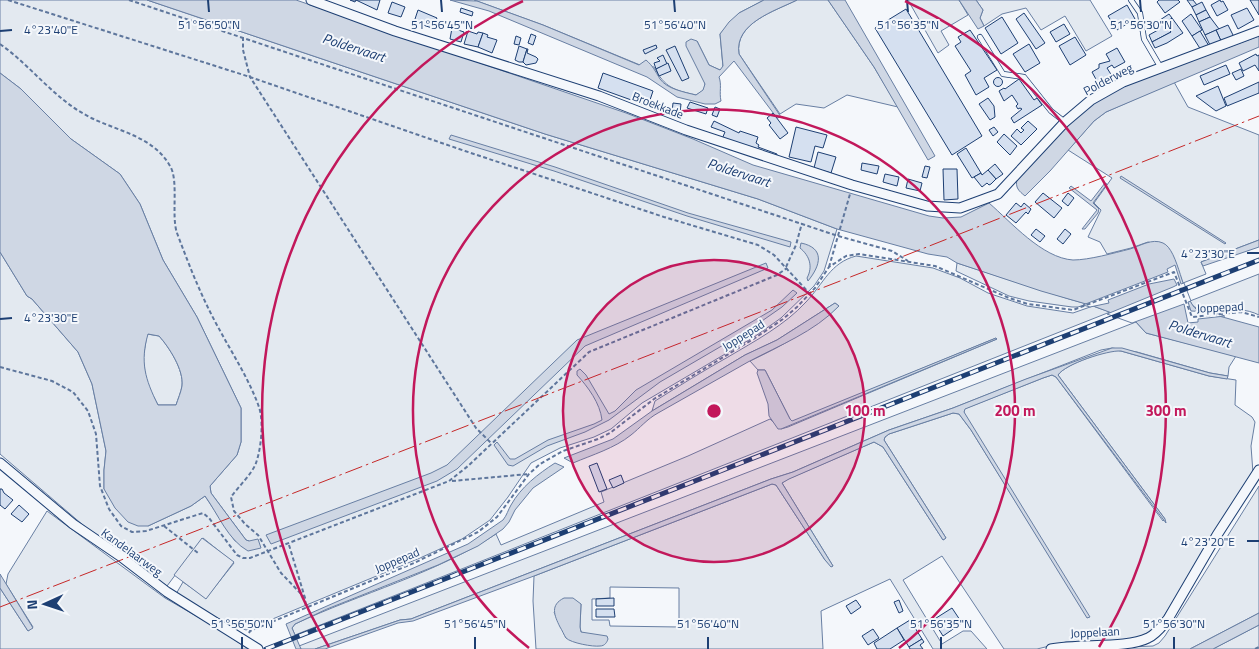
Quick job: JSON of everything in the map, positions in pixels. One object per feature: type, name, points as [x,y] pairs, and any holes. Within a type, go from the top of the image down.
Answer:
[{"type":"street","name":"Broekkade","points":[[311,0],[387,28],[599,96],[686,130],[895,198],[927,206],[960,208],[998,194]]},
{"type":"street","name":"Polderweg","points":[[998,194],[1064,122],[1091,100],[1123,82],[1259,31]]},
{"type":"street","name":"Kandelaarweg","points":[[0,463],[73,524],[120,556],[161,588],[182,603],[258,649]]},
{"type":"street","name":"Joppelaan","points":[[1051,649],[1080,645],[1139,642],[1155,633],[1168,619],[1217,535],[1259,470]]},
{"type":"lane","points":[[1131,0],[1140,13],[1144,38],[1161,68]]},
{"type":"lane","points":[[980,37],[1003,74],[1024,77],[1051,112],[1064,122]]},
{"type":"path","points":[[8,0],[250,77],[664,217],[758,245],[774,255],[810,294]]},
{"type":"path","points":[[129,0],[838,236],[892,251],[910,262]]},
{"type":"path","points":[[243,37],[243,50],[250,77],[476,428],[489,442]]},
{"type":"path","points":[[0,44],[14,54],[66,103],[86,116],[135,136],[155,147],[171,167],[176,229],[193,276],[218,327],[237,360],[260,409],[262,433],[256,464],[232,497],[234,511],[258,535],[281,573],[305,598]]},
{"type":"path","points":[[829,267],[850,191]]},
{"type":"path","points":[[449,481],[489,442],[589,352],[777,275],[787,268],[802,224]]},
{"type":"path","name":"Joppepad","points":[[248,642],[250,631],[414,563],[478,532],[497,517],[529,474],[550,457],[610,433],[654,399],[783,319],[810,294],[829,267],[846,256],[859,254],[935,266],[1009,298],[1028,304],[1073,310],[1174,272],[1192,317],[1248,313],[1259,317]]},
{"type":"path","points":[[0,367],[52,381],[73,392],[88,412],[96,434],[100,486],[109,509],[121,526],[132,532],[146,531],[203,513],[209,518],[237,555],[243,558],[250,558],[269,552],[449,481],[529,474]]},
{"type":"path","points":[[164,526],[198,553]]},
{"type":"path","points":[[289,544],[305,598],[306,608]]},
{"type":"path","points":[[1254,649],[1259,647]]},
{"type":"shaded area","points":[[0,0],[147,0],[545,134],[758,199],[837,229],[824,271],[814,286],[781,318],[754,337],[642,403],[611,429],[594,437],[560,448],[531,463],[490,520],[462,539],[246,630],[217,618],[176,594],[183,582],[206,598],[234,563],[203,538],[167,586],[90,531],[0,454],[0,252],[27,296],[32,299],[78,352],[92,384],[106,451],[104,489],[148,526],[191,506],[205,496],[235,541],[249,541],[246,540],[211,493],[210,486],[237,455],[241,442],[241,408],[197,317],[163,260],[140,204],[120,174],[71,139],[21,89],[0,73]]},
{"type":"shaded area","points":[[474,0],[764,0],[739,13],[720,34],[723,67],[720,70],[709,65],[697,41],[705,84],[704,90],[696,95],[666,84],[654,67],[640,65],[543,25]]},
{"type":"shaded area","points":[[797,0],[828,0],[874,67],[898,107],[847,95],[824,108],[796,104],[780,114],[739,54],[739,43],[749,26],[768,14]]},
{"type":"shaded area","points":[[908,0],[959,0],[968,15],[941,31],[949,45],[938,53]]},
{"type":"shaded area","points":[[976,0],[1090,0],[1112,36],[1086,51],[1065,16],[1041,30],[1026,8],[1002,14],[984,26],[980,18],[983,10]]},
{"type":"shaded area","points":[[1174,82],[1188,107],[1259,135],[1259,240],[1201,262],[1206,274],[1183,283],[1168,247],[1148,242],[1107,254],[1100,242],[1088,237],[1101,210],[1094,203],[1112,178],[1068,150],[1094,121],[1106,112]]},
{"type":"shaded area","points":[[856,256],[933,268],[960,278],[988,293],[1027,306],[1073,313],[1093,306],[1110,312],[295,635],[292,628],[295,624],[448,561],[496,534],[501,545],[604,502],[601,492],[770,419],[781,429],[788,427],[997,339],[792,422],[765,370],[758,370],[750,361],[807,330],[839,306],[835,303],[777,340],[745,355],[652,411],[655,401],[759,339],[789,318],[806,302],[828,274],[840,263]]},
{"type":"shaded area","points":[[957,263],[1087,304],[1072,307],[1009,296],[956,271]]},
{"type":"shaded area","points":[[1259,274],[1259,315],[1242,310],[1203,311],[1192,305],[1190,301]]},
{"type":"shaded area","points":[[1136,322],[1146,333],[1236,356],[1229,367],[1228,376],[1210,373],[1137,352],[1112,348],[1101,350],[953,408],[889,430],[793,472],[411,619],[400,620],[315,649],[301,649],[299,646]]},
{"type":"shaded area","points":[[147,334],[159,336],[171,352],[181,373],[182,386],[176,405],[158,405],[147,384],[143,360]]},
{"type":"shaded area","points":[[1113,350],[1209,376],[1236,380],[1235,405],[1252,417],[1255,422],[1251,446],[1253,473],[1164,616],[1152,631],[1145,635],[1128,640],[1066,642],[1037,649],[1004,649],[942,556],[903,580],[942,644],[963,631],[971,631],[987,649],[933,649],[890,579],[821,611],[823,649],[536,649],[533,601],[534,576],[772,484],[776,485],[825,560],[833,566],[782,483],[874,442],[883,447],[943,540],[946,538],[884,440],[889,434],[953,413],[959,414],[971,430],[1088,618],[964,413],[964,409],[1043,378],[1052,375],[1056,377],[1163,521],[1165,519],[1058,375],[1075,363]],"holes":[[[610,587],[679,588],[679,627],[610,626],[609,620],[592,620],[592,599],[610,598]],[[581,604],[580,627],[581,632],[584,633],[566,638],[554,612]]]},
{"type":"shaded area","points":[[1259,486],[1259,613],[1190,649],[1083,649],[1153,646],[1159,643]]},
{"type":"shaded area","points":[[47,511],[165,598],[217,628],[248,649],[0,649],[0,588],[28,631],[33,627],[6,584],[8,574]]},
{"type":"shaded area","points":[[202,538],[234,562],[206,599],[174,575]]},
{"type":"shaded area","points":[[1259,625],[1259,649],[1213,649]]},
{"type":"water","name":"Poldervaart","points":[[147,0],[296,0],[626,113],[753,165],[929,216],[943,218],[961,217],[989,203],[1028,238],[1061,258],[1073,260],[1086,259],[1130,249],[1150,242],[1163,243],[1173,255],[1188,295],[1197,310],[1259,327],[1259,363],[1146,333],[1136,322],[1093,306],[957,263],[947,257],[928,254],[837,229],[758,199],[545,134]]},
{"type":"water","points":[[450,0],[477,1],[543,25],[639,65],[646,60],[660,79],[667,85],[676,90],[696,95],[703,90],[705,84],[686,46],[686,42],[691,39],[697,41],[709,65],[720,70],[723,66],[720,34],[729,22],[739,13],[764,0],[797,0],[768,14],[749,26],[739,43],[739,54],[781,117],[777,118],[734,61],[719,77],[721,101],[715,104],[705,104],[677,97],[647,77],[489,11]]},
{"type":"water","points":[[828,0],[845,0],[935,156],[928,160],[874,67]]},
{"type":"water","points":[[959,0],[976,0],[983,10],[980,18],[984,26],[978,29]]},
{"type":"water","points":[[1259,36],[1259,47],[1106,112],[1094,121],[1025,196],[1018,189],[1017,179],[1053,139],[1086,108],[1120,87]]},
{"type":"water","points":[[0,73],[21,89],[71,139],[120,174],[140,204],[163,260],[197,317],[241,408],[241,442],[237,455],[210,486],[211,493],[246,540],[258,539],[261,548],[248,551],[241,546],[229,534],[205,496],[191,506],[148,526],[138,526],[128,522],[115,508],[104,489],[106,451],[92,384],[78,352],[32,299],[27,296],[0,252]],"holes":[[[148,334],[159,336],[171,352],[181,373],[182,386],[176,405],[158,405],[145,370],[144,353]]]},
{"type":"water","points":[[451,135],[555,167],[688,213],[791,242],[790,247],[687,216],[554,171],[449,139]]},
{"type":"water","points":[[1121,176],[1226,243],[1120,178]]},
{"type":"water","points":[[1105,183],[1107,184],[1093,203],[1099,209],[1098,213],[1085,229],[1082,229],[1097,210],[1069,188],[1071,186],[1091,201]]},
{"type":"water","points":[[1259,240],[1259,247],[1203,266],[1201,262]]},
{"type":"water","points":[[801,243],[809,245],[814,249],[818,258],[816,269],[808,281],[810,266],[806,255],[800,248]]},
{"type":"water","points":[[766,263],[768,268],[585,346],[457,469],[437,481],[271,544],[266,535],[431,473],[447,465],[577,340]]},
{"type":"water","points":[[793,290],[797,293],[782,307],[749,330],[660,382],[609,420],[585,432],[547,446],[513,466],[508,465],[494,445],[497,442],[510,459],[515,459],[548,440],[602,420],[599,407],[593,396],[577,375],[577,371],[580,369],[586,375],[609,414],[615,411],[636,390],[772,310]]},
{"type":"water","points":[[835,303],[839,306],[808,331],[748,362],[658,413],[618,444],[573,463],[564,458],[613,439],[652,411],[745,355],[777,340]]},
{"type":"water","points":[[996,338],[781,429],[778,429],[769,416],[768,404],[757,373],[758,370],[765,370],[792,421]]},
{"type":"water","points":[[1112,348],[1122,348],[1210,373],[1228,376],[1227,379],[1209,376],[1121,351],[1087,358],[1069,366],[1058,375],[1165,519],[1166,523],[1056,377],[1052,375],[1043,378],[965,409],[964,412],[1090,617],[1087,618],[971,430],[959,414],[953,413],[889,434],[884,440],[946,538],[943,540],[883,447],[874,442],[782,483],[833,566],[831,567],[776,485],[772,484],[413,621],[398,623],[325,649],[315,649],[400,620],[411,619],[793,472],[889,430]]},
{"type":"water","points":[[555,463],[564,467],[533,488],[515,510],[503,529],[478,546],[438,565],[327,609],[295,624],[292,628],[301,649],[296,649],[286,624],[468,544],[503,520],[515,498],[525,487],[536,476]]},
{"type":"water","points":[[0,574],[33,628],[28,631],[0,588]]},
{"type":"water","points":[[564,598],[573,598],[581,604],[581,632],[607,636],[608,639],[604,645],[587,645],[572,642],[566,638],[554,611],[557,604]]},
{"type":"water","points":[[1259,613],[1259,625],[1213,649],[1190,649]]},
{"type":"pier","points":[[1175,265],[1181,284],[1184,283],[1191,301],[1188,302],[1191,311],[1212,312],[1225,316],[1198,319],[1198,322],[1188,323],[1184,304],[1132,323],[1107,314],[1177,285],[1174,279],[1149,284],[1108,300],[1109,303],[1090,307],[1083,305],[1168,272],[1167,269]]},
{"type":"building","points":[[356,0],[380,0],[377,10]]},
{"type":"building","points":[[1159,0],[1178,0],[1180,2],[1165,13],[1157,2]]},
{"type":"building","points":[[1187,0],[1193,0],[1197,5],[1192,7]]},
{"type":"building","points":[[1220,0],[1221,2],[1223,1],[1228,10],[1217,16],[1211,5]]},
{"type":"building","points":[[1250,0],[1259,0],[1259,15]]},
{"type":"building","points":[[392,2],[405,7],[401,17],[388,13]]},
{"type":"building","points":[[1202,2],[1206,10],[1196,15],[1192,7]]},
{"type":"building","points":[[1127,5],[1135,19],[1117,30],[1108,16]]},
{"type":"building","points":[[461,8],[473,12],[472,16],[460,12]]},
{"type":"building","points":[[1247,8],[1254,20],[1238,29],[1231,15]]},
{"type":"building","points":[[906,9],[982,136],[952,155],[875,28]]},
{"type":"building","points":[[418,10],[437,18],[432,28],[414,22]]},
{"type":"building","points":[[1206,10],[1210,17],[1199,22],[1196,15]]},
{"type":"building","points":[[1024,13],[1045,43],[1036,49],[1016,19]]},
{"type":"building","points":[[1169,14],[1172,18],[1165,24],[1171,32],[1152,42],[1149,35],[1158,30],[1154,24]]},
{"type":"building","points":[[1191,14],[1202,30],[1192,36],[1182,21]]},
{"type":"building","points":[[1002,17],[1018,43],[1001,54],[985,28]]},
{"type":"building","points":[[1210,17],[1219,29],[1205,35],[1199,22]]},
{"type":"building","points":[[1172,18],[1183,33],[1155,48],[1152,42],[1171,32],[1165,24]]},
{"type":"building","points":[[1064,24],[1070,34],[1056,42],[1050,32]]},
{"type":"building","points":[[1228,25],[1234,37],[1222,43],[1216,30]]},
{"type":"building","points":[[452,28],[464,32],[461,42],[450,39]]},
{"type":"building","points":[[970,30],[997,70],[984,78],[989,87],[976,95],[965,75],[971,71],[955,46],[961,42],[958,37]]},
{"type":"building","points":[[1216,30],[1222,43],[1211,47],[1205,35]]},
{"type":"building","points":[[468,31],[477,34],[478,32],[483,33],[478,47],[464,44]]},
{"type":"building","points":[[1200,31],[1209,46],[1201,50],[1192,36]]},
{"type":"building","points":[[483,33],[488,35],[487,37],[497,40],[492,53],[478,47]]},
{"type":"building","points":[[531,34],[536,36],[533,45],[528,43]]},
{"type":"building","points":[[516,36],[521,38],[519,45],[514,44]]},
{"type":"building","points":[[1075,37],[1086,55],[1070,65],[1059,46]]},
{"type":"building","points":[[1029,44],[1040,63],[1025,72],[1013,54]]},
{"type":"building","points":[[656,45],[657,48],[645,54],[643,50]]},
{"type":"building","points":[[519,46],[527,49],[523,62],[515,60]]},
{"type":"building","points":[[675,46],[689,78],[682,81],[666,50]]},
{"type":"building","points":[[1117,48],[1125,62],[1114,68],[1112,65],[1107,68],[1112,76],[1098,83],[1092,72],[1099,68],[1099,64],[1110,61],[1106,54]]},
{"type":"building","points":[[527,49],[527,53],[538,59],[536,63],[526,65],[523,62]]},
{"type":"building","points":[[1256,54],[1257,56],[1259,55],[1259,71],[1255,65],[1243,71],[1239,63]]},
{"type":"building","points":[[663,55],[667,64],[656,69],[654,63],[660,61],[657,58]]},
{"type":"building","points":[[668,63],[671,71],[659,76],[656,69]]},
{"type":"building","points":[[1226,65],[1230,74],[1204,85],[1200,76]]},
{"type":"building","points":[[1241,69],[1244,76],[1236,80],[1232,73]]},
{"type":"building","points":[[603,73],[653,91],[648,106],[598,88]]},
{"type":"building","points":[[998,78],[1002,82],[998,86],[994,82]]},
{"type":"building","points":[[1019,79],[1034,100],[1037,98],[1042,105],[1014,123],[1011,118],[1022,109],[1018,109],[1016,106],[1018,104],[1012,95],[1004,101],[999,91]]},
{"type":"building","points":[[1259,82],[1259,93],[1227,106],[1224,98]]},
{"type":"building","points":[[1218,86],[1226,106],[1216,111],[1196,96]]},
{"type":"building","points":[[988,98],[994,106],[995,117],[990,120],[979,104]]},
{"type":"building","points":[[690,102],[708,108],[706,114],[687,108]]},
{"type":"building","points":[[673,103],[681,104],[680,113],[672,112]]},
{"type":"building","points":[[715,107],[720,109],[717,117],[712,115]]},
{"type":"building","points":[[773,113],[788,133],[780,139],[769,125],[771,123],[767,118]]},
{"type":"building","points":[[714,121],[739,133],[740,131],[758,137],[756,143],[759,145],[758,147],[777,154],[776,159],[722,139],[725,132],[711,127]]},
{"type":"building","points":[[1028,121],[1037,129],[1021,145],[1011,136],[1017,129],[1021,133],[1024,130],[1021,128]]},
{"type":"building","points":[[796,127],[827,135],[823,148],[815,146],[811,162],[789,157]]},
{"type":"building","points":[[994,127],[998,132],[993,136],[989,130]]},
{"type":"building","points":[[1004,134],[1017,146],[1010,155],[997,142]]},
{"type":"building","points":[[966,148],[981,173],[972,178],[957,154]]},
{"type":"building","points":[[818,152],[836,157],[831,173],[814,168]]},
{"type":"building","points":[[862,163],[879,166],[877,174],[861,170]]},
{"type":"building","points":[[995,164],[1003,174],[996,179],[988,170]]},
{"type":"building","points":[[925,166],[930,167],[927,178],[922,177]]},
{"type":"building","points":[[943,169],[957,169],[958,199],[944,200]]},
{"type":"building","points":[[988,170],[996,179],[991,184],[987,183],[982,187],[974,177],[981,173],[982,175]]},
{"type":"building","points":[[885,174],[899,177],[897,186],[883,182]]},
{"type":"building","points":[[908,179],[922,183],[920,191],[906,188]]},
{"type":"building","points":[[1043,193],[1062,208],[1054,218],[1035,202]]},
{"type":"building","points":[[1068,193],[1074,198],[1068,206],[1062,201]]},
{"type":"building","points":[[1016,203],[1021,207],[1024,203],[1031,209],[1028,214],[1026,212],[1016,223],[1006,215]]},
{"type":"building","points":[[1036,229],[1045,236],[1040,242],[1031,235]]},
{"type":"building","points":[[1065,229],[1071,234],[1063,244],[1057,239]]},
{"type":"building","points":[[597,463],[607,489],[599,492],[589,466]]},
{"type":"building","points":[[621,475],[624,483],[613,488],[609,480]]},
{"type":"building","points":[[0,489],[13,500],[5,509],[0,505]]},
{"type":"building","points":[[19,505],[29,514],[22,522],[11,514]]},
{"type":"building","points":[[614,598],[614,606],[596,606],[596,599]]},
{"type":"building","points":[[856,600],[861,607],[851,614],[846,606]]},
{"type":"building","points":[[899,600],[903,611],[899,613],[894,602]]},
{"type":"building","points":[[952,608],[962,623],[943,636],[933,620]]},
{"type":"building","points":[[596,609],[614,609],[615,617],[596,617]]},
{"type":"building","points":[[910,620],[922,639],[909,647],[897,628]]},
{"type":"building","points":[[897,628],[904,640],[890,649],[877,649],[874,643]]},
{"type":"building","points":[[873,629],[879,638],[868,645],[862,636]]},
{"type":"building","points":[[922,639],[924,642],[920,645],[923,649],[910,649],[909,647]]},
{"type":"railway","points":[[266,649],[1259,260]]},
{"type":"power","points":[[0,607],[871,269],[1259,116]]}]
